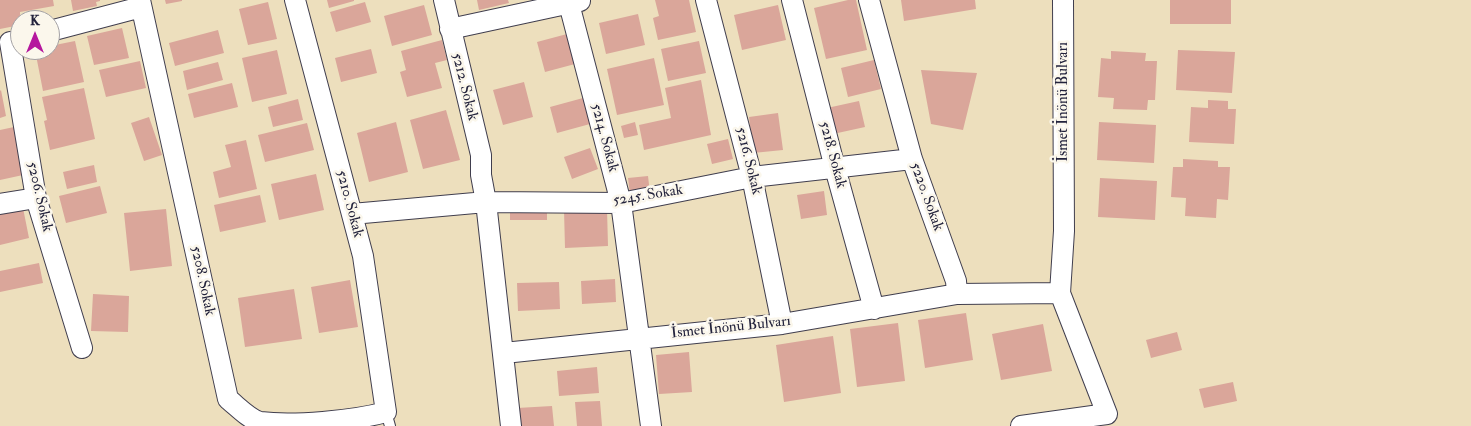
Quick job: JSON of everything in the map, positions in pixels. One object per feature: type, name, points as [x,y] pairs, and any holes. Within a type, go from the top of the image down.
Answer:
[{"type":"street","name":"5210. Sokak","points":[[295,0],[363,256],[388,419]]},
{"type":"street","name":"5212. Sokak","points":[[444,0],[481,155],[481,175],[486,202],[511,426]]},
{"type":"street","name":"5216. Sokak","points":[[706,0],[752,177],[782,324]]},
{"type":"street","name":"5218. Sokak","points":[[792,0],[834,168],[874,310]]},
{"type":"street","name":"5220. Sokak","points":[[870,0],[912,158],[956,281],[957,294]]},
{"type":"street","name":"İsmet İnönü Bulvarı","points":[[1060,293],[1064,231],[1063,0]]},
{"type":"street","points":[[450,29],[572,1]]},
{"type":"street","name":"5214. Sokak","points":[[572,1],[621,203],[651,426]]},
{"type":"street","points":[[60,28],[141,4]]},
{"type":"street","name":"5208. Sokak","points":[[141,4],[228,399],[258,422],[304,425],[360,419],[388,419]]},
{"type":"street","name":"5206. Sokak","points":[[13,60],[36,198],[82,348]]},
{"type":"street","name":"5245. Sokak","points":[[352,214],[486,202],[621,203],[752,177],[912,158]]},
{"type":"street","points":[[0,204],[36,198]]},
{"type":"street","points":[[957,294],[1060,293],[1109,420],[1021,426]]},
{"type":"street","name":"İsmet İnönü Bulvarı","points":[[504,353],[782,324],[874,310],[957,294]]},
{"type":"building","points":[[0,0],[53,0],[54,6],[31,10],[10,10],[10,27],[0,29]]},
{"type":"building","points":[[71,0],[100,1],[96,2],[97,6],[73,11]]},
{"type":"building","points":[[165,0],[182,0],[182,1],[166,4]]},
{"type":"building","points":[[327,0],[354,0],[354,1],[329,8]]},
{"type":"building","points":[[477,0],[508,0],[509,3],[479,10]]},
{"type":"building","points":[[655,0],[689,0],[696,32],[658,40],[653,18],[659,16]]},
{"type":"building","points":[[856,0],[867,50],[826,59],[814,8]]},
{"type":"building","points":[[901,0],[975,0],[976,9],[904,21]]},
{"type":"building","points":[[1170,0],[1231,0],[1231,24],[1170,24]]},
{"type":"building","points":[[268,2],[277,39],[248,45],[239,9]]},
{"type":"building","points":[[365,2],[371,22],[336,32],[330,12]]},
{"type":"building","points":[[424,5],[432,35],[392,46],[384,16]]},
{"type":"building","points":[[778,5],[786,40],[742,50],[734,15]]},
{"type":"building","points":[[638,14],[645,45],[606,54],[599,23]]},
{"type":"building","points":[[122,28],[129,58],[94,65],[87,36]]},
{"type":"building","points":[[218,30],[224,53],[175,66],[169,43]]},
{"type":"building","points":[[567,34],[575,64],[545,72],[537,42]]},
{"type":"building","points":[[442,40],[447,60],[435,63],[442,88],[407,97],[400,72],[406,70],[401,51]]},
{"type":"building","points":[[75,41],[84,82],[43,91],[37,60],[60,60],[60,44]]},
{"type":"building","points":[[699,41],[706,73],[668,81],[661,49]]},
{"type":"building","points":[[371,49],[377,73],[341,82],[335,58]]},
{"type":"building","points":[[277,50],[287,94],[252,102],[242,58]]},
{"type":"building","points":[[1178,50],[1235,52],[1232,93],[1176,90]]},
{"type":"building","points":[[1111,51],[1146,53],[1145,61],[1157,61],[1155,100],[1148,100],[1147,110],[1113,109],[1114,98],[1098,97],[1101,58],[1111,59]]},
{"type":"building","points":[[654,58],[664,105],[617,115],[607,69]]},
{"type":"building","points":[[874,60],[881,89],[848,97],[841,68]]},
{"type":"building","points":[[140,61],[146,88],[106,97],[99,70]]},
{"type":"building","points":[[218,62],[223,80],[187,90],[183,71]]},
{"type":"building","points":[[921,70],[977,73],[963,130],[931,124]]},
{"type":"building","points":[[701,80],[711,135],[644,150],[639,125],[671,118],[665,88]]},
{"type":"building","points":[[524,82],[533,117],[503,125],[493,90]]},
{"type":"building","points":[[232,83],[238,107],[194,118],[188,94]]},
{"type":"building","points":[[84,88],[95,139],[50,150],[44,121],[47,120],[42,97]]},
{"type":"building","points":[[0,91],[6,116],[0,118]]},
{"type":"building","points":[[583,98],[590,124],[557,133],[550,107]]},
{"type":"building","points":[[298,99],[303,120],[273,127],[268,107]]},
{"type":"building","points":[[1208,100],[1228,101],[1228,109],[1236,109],[1234,144],[1189,142],[1191,107],[1208,108]]},
{"type":"building","points":[[859,101],[865,127],[833,134],[827,108]]},
{"type":"building","points":[[446,110],[460,160],[423,169],[410,120]]},
{"type":"building","points":[[778,113],[783,150],[753,153],[749,117]]},
{"type":"building","points":[[149,117],[162,155],[144,161],[131,123]]},
{"type":"building","points":[[396,122],[408,172],[369,182],[357,133]]},
{"type":"building","points":[[635,122],[638,135],[624,138],[621,126]]},
{"type":"building","points":[[1099,122],[1156,125],[1154,163],[1097,160]]},
{"type":"building","points":[[307,123],[314,150],[265,162],[258,135]]},
{"type":"building","points":[[14,127],[23,175],[0,180],[0,130]]},
{"type":"building","points":[[728,139],[733,159],[712,164],[707,144]]},
{"type":"building","points":[[246,140],[257,189],[219,198],[213,172],[231,167],[225,145]]},
{"type":"building","points":[[590,148],[598,169],[572,179],[564,157]]},
{"type":"building","points":[[1183,159],[1218,161],[1218,167],[1230,167],[1228,200],[1217,199],[1216,218],[1185,216],[1186,198],[1171,197],[1173,167],[1183,167]]},
{"type":"building","points":[[94,165],[97,182],[67,189],[63,172]]},
{"type":"building","points":[[316,174],[324,210],[279,220],[271,184]]},
{"type":"building","points":[[648,176],[650,193],[630,195],[628,178]]},
{"type":"building","points":[[1100,178],[1157,181],[1155,220],[1098,217]]},
{"type":"building","points":[[100,186],[107,213],[66,223],[59,196]]},
{"type":"building","points":[[824,191],[827,215],[801,219],[797,195]]},
{"type":"building","points":[[260,195],[266,222],[220,232],[214,205]]},
{"type":"building","points":[[510,205],[547,205],[547,220],[510,220]]},
{"type":"building","points":[[23,208],[29,238],[0,245],[0,213]]},
{"type":"building","points":[[166,209],[172,266],[130,271],[124,213]]},
{"type":"building","points":[[607,209],[608,246],[565,248],[564,210]]},
{"type":"building","points":[[39,263],[43,283],[0,292],[0,271]]},
{"type":"building","points":[[615,279],[616,302],[582,304],[581,281]]},
{"type":"building","points":[[350,280],[358,327],[319,333],[311,287]]},
{"type":"building","points":[[559,282],[560,309],[518,311],[517,283]]},
{"type":"building","points":[[294,289],[302,339],[245,347],[238,298]]},
{"type":"building","points":[[93,294],[129,296],[128,332],[91,331]]},
{"type":"building","points":[[966,313],[973,360],[925,368],[918,320]]},
{"type":"building","points":[[898,323],[905,381],[857,387],[850,329]]},
{"type":"building","points":[[1043,324],[1052,371],[1001,380],[992,334]]},
{"type":"building","points":[[1177,332],[1182,350],[1151,358],[1146,340]]},
{"type":"building","points":[[833,336],[841,393],[784,402],[776,345]]},
{"type":"building","points":[[689,352],[692,392],[659,394],[656,355]]},
{"type":"building","points":[[597,367],[599,393],[559,396],[557,371]]},
{"type":"building","points":[[1233,382],[1237,401],[1204,408],[1199,389]]},
{"type":"building","points":[[600,401],[602,426],[577,426],[575,402]]},
{"type":"building","points":[[552,406],[554,426],[518,426],[517,408]]}]
